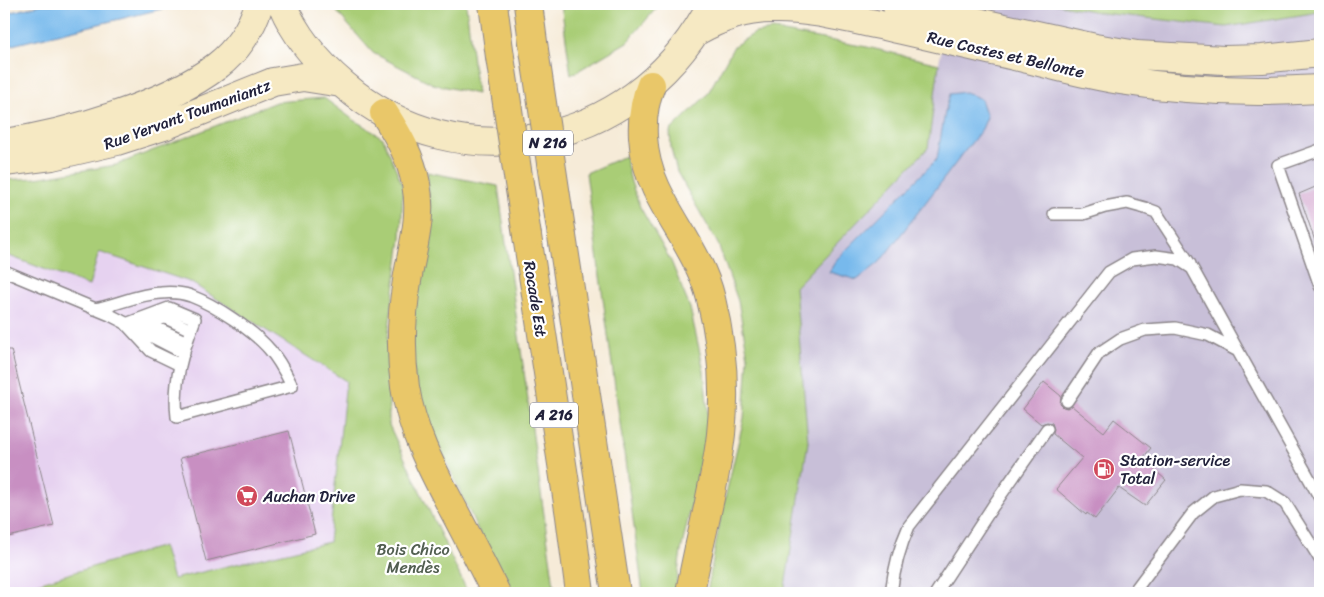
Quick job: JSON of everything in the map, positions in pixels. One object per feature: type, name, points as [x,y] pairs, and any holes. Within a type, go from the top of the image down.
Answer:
[{"type":"highway","name":"Rocade Est","points":[[493,4],[580,593]]},
{"type":"highway","name":"N 216","points":[[528,4],[562,236]]},
{"type":"highway","points":[[651,85],[646,96],[642,120],[648,167],[655,187],[687,240],[700,268],[712,305],[722,362],[723,400],[721,434],[690,593]]},
{"type":"highway","points":[[384,113],[397,133],[409,158],[417,186],[418,227],[403,306],[401,336],[402,360],[409,411],[426,458],[496,593]]},
{"type":"highway","name":"A 216","points":[[562,236],[616,593]]},
{"type":"main road","name":"Rue Yervant Toumaniantz","points":[[4,143],[42,136],[111,116],[141,106],[197,79],[218,65],[232,51],[246,34],[259,4]]},
{"type":"main road","points":[[282,4],[303,41],[327,70],[362,99],[384,113],[424,130],[445,136],[467,140],[511,141],[554,134],[589,123],[615,110],[651,85],[676,60],[697,31],[711,4]]},
{"type":"main road","name":"Rue Costes et Bellonte","points":[[896,4],[1136,55],[1224,60],[1262,59],[1320,53]]},
{"type":"main road","name":"Rue Costes et Bellonte","points":[[697,31],[712,23],[741,13],[772,9],[801,10],[834,15],[926,35],[1120,80],[1178,87],[1226,90],[1320,89]]},
{"type":"main road","name":"Rue Yervant Toumaniantz","points":[[4,162],[52,156],[117,141],[164,126],[273,82],[303,78],[341,83]]},
{"type":"lane","points":[[1320,150],[1278,165],[1320,286]]},
{"type":"lane","points":[[1054,214],[1082,214],[1127,203],[1156,212],[1192,268],[1320,498]]},
{"type":"lane","points":[[891,593],[894,567],[909,526],[1109,272],[1132,259],[1156,256],[1178,259],[1192,268]]},
{"type":"lane","points":[[4,272],[94,309],[184,353]]},
{"type":"lane","points":[[94,309],[145,294],[180,293],[192,296],[216,309],[257,336],[272,352],[292,386],[177,417],[175,387],[191,330],[166,318],[126,324]]},
{"type":"lane","points":[[126,324],[159,329],[187,342]]},
{"type":"lane","points":[[126,324],[151,350],[180,365]]},
{"type":"lane","points":[[1066,401],[1099,352],[1120,339],[1145,330],[1175,328],[1208,335],[1238,351]]},
{"type":"lane","points":[[936,593],[1048,429]]},
{"type":"lane","points":[[1133,593],[1193,513],[1214,496],[1240,489],[1266,491],[1286,503],[1320,559]]},
{"type":"shaded area","points":[[951,4],[1056,4],[1102,13],[1226,27],[1319,12],[1320,7],[1320,593],[784,593],[808,442],[795,287],[928,148],[936,77]]},
{"type":"shaded area","points":[[4,221],[190,282],[346,381],[329,542],[172,579],[162,546],[4,592]]},
{"type":"green space","points":[[330,4],[466,4],[477,94],[433,84],[373,53]]},
{"type":"green space","points":[[561,4],[660,4],[627,42],[571,75]]},
{"type":"green space","points":[[1056,4],[1320,4],[1319,12],[1226,27],[1102,13]]},
{"type":"green space","points":[[773,30],[867,47],[939,64],[928,148],[795,287],[808,442],[784,593],[707,593],[721,515],[744,418],[748,357],[738,301],[718,244],[677,172],[671,148],[670,131],[707,95],[734,46],[755,33]]},
{"type":"green space","name":"Bois Chico Mendès","points":[[324,98],[383,138],[403,186],[401,239],[388,336],[389,425],[468,593],[4,593],[163,546],[173,579],[329,542],[346,381],[190,282],[99,252],[89,286],[4,254],[4,180],[36,178],[116,165],[276,102]]},
{"type":"green space","points":[[625,156],[631,182],[640,207],[671,261],[690,308],[704,371],[709,424],[681,551],[675,593],[643,593],[586,173]]},
{"type":"green space","points":[[427,172],[498,186],[555,593],[507,593],[417,398],[411,351],[417,274],[431,223]]},
{"type":"water","points":[[43,4],[182,4],[4,47],[4,14]]},
{"type":"water","points":[[965,92],[981,99],[987,117],[982,129],[879,263],[857,280],[829,272],[837,259],[937,159],[950,94]]},
{"type":"building","points":[[1320,185],[1320,246],[1317,247],[1299,194]]},
{"type":"building","points":[[4,350],[11,350],[54,526],[4,538]]},
{"type":"building","points":[[1044,382],[1061,396],[1060,404],[1063,407],[1072,406],[1104,432],[1114,419],[1151,448],[1142,459],[1166,480],[1145,506],[1119,488],[1095,519],[1087,513],[1086,515],[1056,489],[1082,458],[1053,434],[1052,423],[1041,424],[1023,409]]},
{"type":"building","name":"Auchan Drive","points":[[289,431],[315,534],[206,561],[180,458]]},
{"type":"place","name":"Station-service Total","points":[[1104,469]]},
{"type":"place","name":"Auchan Drive","points":[[247,496]]}]
